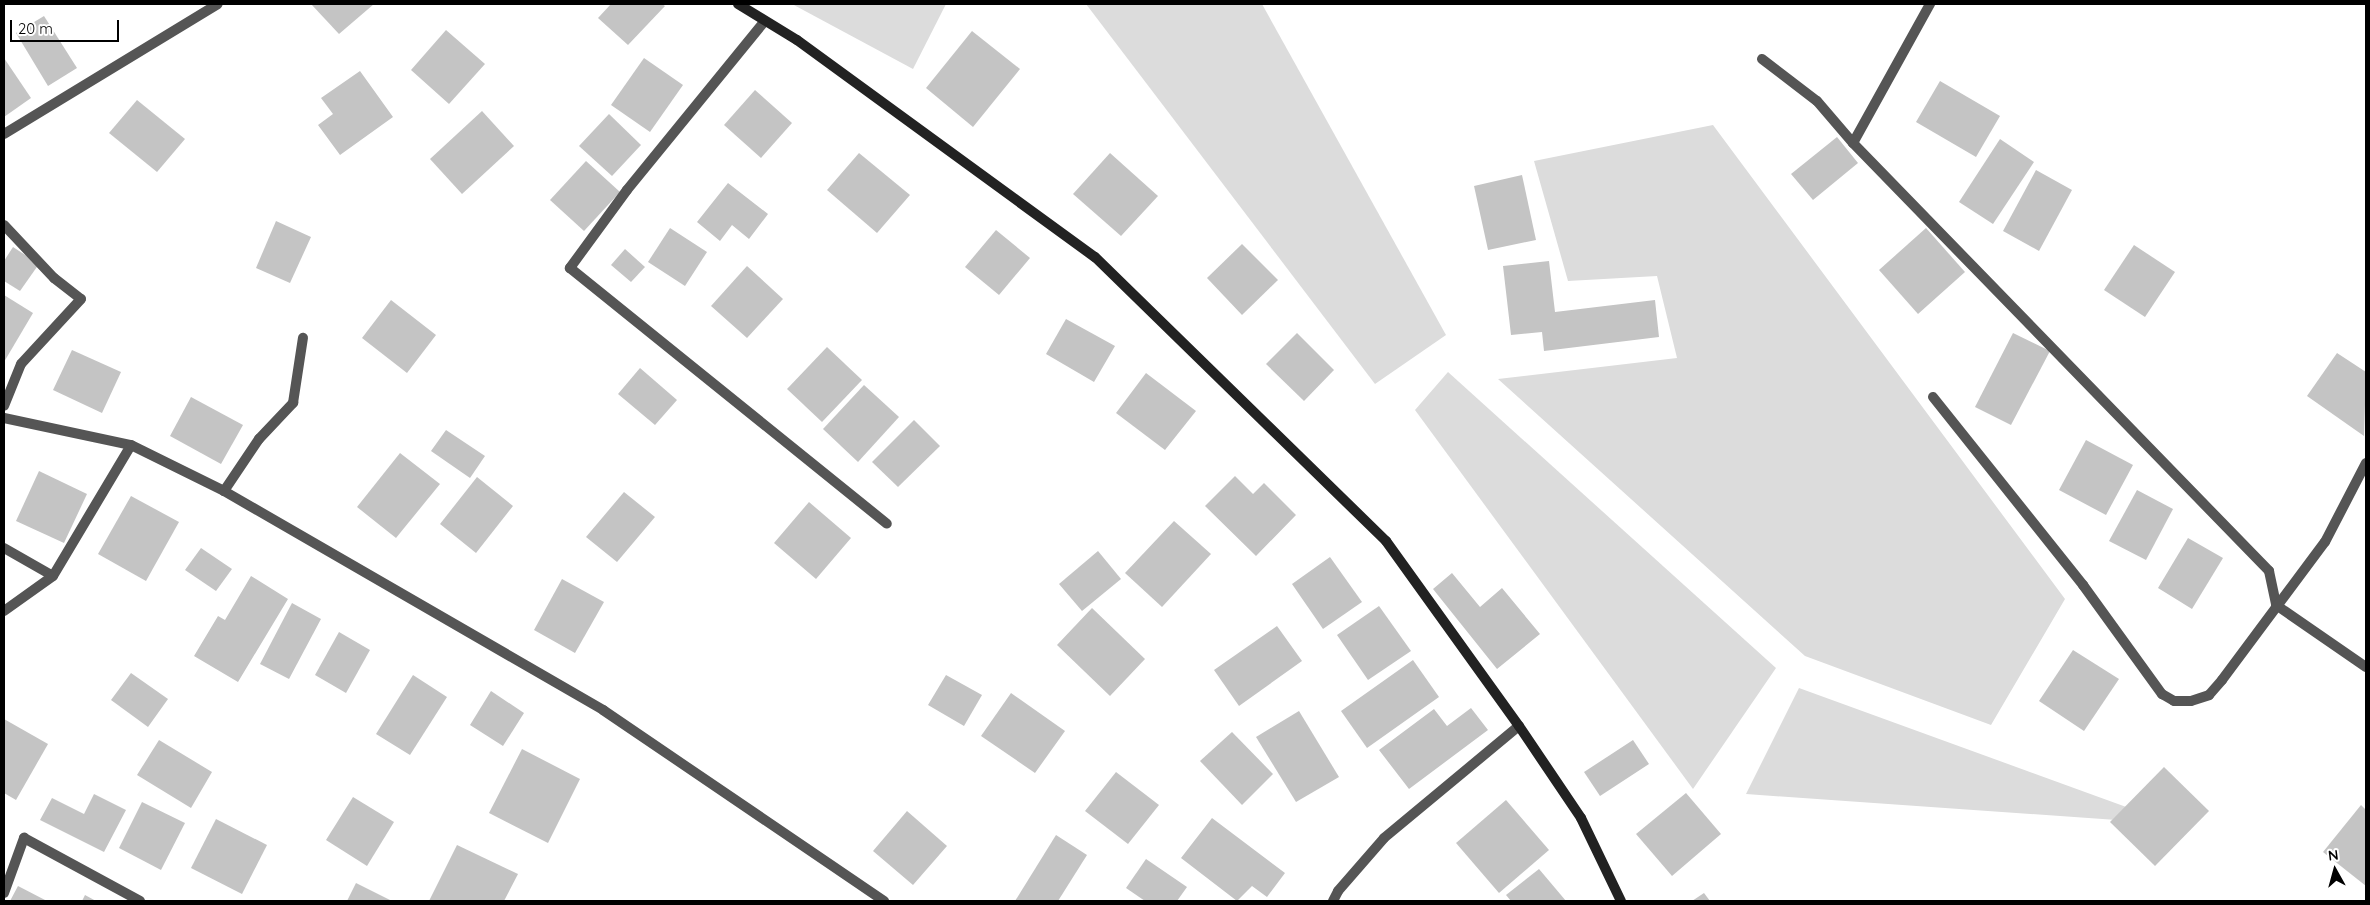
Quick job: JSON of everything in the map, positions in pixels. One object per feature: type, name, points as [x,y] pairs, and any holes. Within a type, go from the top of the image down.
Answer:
[{"type":"street","points":[[4,134],[218,4]]},
{"type":"street","points":[[738,4],[764,22],[797,40],[1095,258],[1386,541],[1519,726],[1581,818],[1621,901]]},
{"type":"street","points":[[1853,143],[1930,4]]},
{"type":"street","points":[[764,22],[627,190],[570,268],[887,524]]},
{"type":"street","points":[[1762,59],[1817,101],[1853,143],[2269,571],[2276,605],[2366,667]]},
{"type":"street","points":[[4,225],[54,278],[81,299],[21,364],[4,406]]},
{"type":"street","points":[[224,491],[259,439],[294,403],[302,338]]},
{"type":"street","points":[[1933,397],[2083,585],[2162,694],[2174,701],[2191,701],[2209,695],[2325,542],[2366,464]]},
{"type":"street","points":[[4,418],[130,445],[224,491],[603,710],[884,901]]},
{"type":"street","points":[[4,611],[53,576],[130,445]]},
{"type":"street","points":[[4,548],[53,576]]},
{"type":"street","points":[[1333,901],[1338,891],[1384,838],[1519,726]]},
{"type":"street","points":[[4,893],[24,838],[140,901]]},
{"type":"shaded area","points":[[792,4],[946,4],[913,69]]},
{"type":"shaded area","points":[[1086,4],[1262,4],[1446,335],[1375,384]]},
{"type":"shaded area","points":[[1713,125],[2065,599],[1991,725],[1805,656],[1498,379],[1677,358],[1657,276],[1568,281],[1534,161]]},
{"type":"shaded area","points":[[1448,372],[1776,668],[1693,789],[1415,410]]},
{"type":"shaded area","points":[[1799,688],[2173,824],[1746,794]]},
{"type":"building","points":[[311,4],[374,4],[339,34]]},
{"type":"building","points":[[611,4],[662,4],[665,6],[628,45],[598,18]]},
{"type":"building","points":[[44,16],[77,68],[48,86],[16,33]]},
{"type":"building","points":[[446,30],[485,64],[449,104],[411,70]]},
{"type":"building","points":[[972,31],[1020,69],[973,127],[926,88]]},
{"type":"building","points":[[4,58],[31,98],[4,117]]},
{"type":"building","points":[[644,58],[683,85],[650,132],[611,105]]},
{"type":"building","points":[[360,71],[393,117],[340,155],[318,125],[333,114],[321,98]]},
{"type":"building","points":[[1940,81],[2000,116],[1976,157],[1916,122]]},
{"type":"building","points":[[755,90],[792,123],[761,158],[724,125]]},
{"type":"building","points":[[137,100],[185,139],[157,172],[109,133]]},
{"type":"building","points":[[482,111],[514,146],[462,194],[430,159]]},
{"type":"building","points":[[609,114],[641,145],[612,176],[579,146]]},
{"type":"building","points":[[1837,137],[1858,163],[1813,200],[1791,174]]},
{"type":"building","points":[[2000,139],[2034,162],[1993,224],[1959,202]]},
{"type":"building","points":[[859,153],[910,195],[877,233],[827,190]]},
{"type":"building","points":[[1110,153],[1158,196],[1121,236],[1073,194]]},
{"type":"building","points":[[586,161],[620,192],[584,231],[550,200]]},
{"type":"building","points":[[2036,170],[2072,190],[2039,251],[2003,231]]},
{"type":"building","points":[[1522,175],[1536,240],[1488,250],[1474,186]]},
{"type":"building","points":[[728,183],[768,214],[749,239],[732,225],[720,241],[697,222]]},
{"type":"building","points":[[276,221],[311,237],[290,283],[256,268]]},
{"type":"building","points":[[670,228],[707,252],[685,286],[648,262]]},
{"type":"building","points":[[1926,228],[1965,272],[1918,314],[1879,270]]},
{"type":"building","points":[[996,230],[1030,258],[999,295],[965,267]]},
{"type":"building","points":[[1242,244],[1278,280],[1242,315],[1207,278]]},
{"type":"building","points":[[2134,245],[2175,272],[2145,317],[2104,290]]},
{"type":"building","points":[[13,247],[39,264],[20,291],[4,281],[4,261]]},
{"type":"building","points":[[625,249],[645,267],[631,282],[611,265]]},
{"type":"building","points":[[1549,261],[1555,312],[1655,300],[1659,337],[1544,351],[1542,332],[1511,335],[1503,266]]},
{"type":"building","points":[[747,266],[783,299],[747,338],[711,306]]},
{"type":"building","points":[[4,295],[33,313],[4,362]]},
{"type":"building","points":[[391,300],[436,335],[407,373],[362,338]]},
{"type":"building","points":[[1066,319],[1115,346],[1094,382],[1046,354]]},
{"type":"building","points":[[1297,333],[1334,370],[1304,401],[1266,364]]},
{"type":"building","points":[[2013,333],[2050,351],[2011,425],[1975,407]]},
{"type":"building","points":[[827,347],[862,380],[822,422],[787,389]]},
{"type":"building","points":[[72,350],[121,372],[102,413],[53,390]]},
{"type":"building","points":[[2337,353],[2366,372],[2364,436],[2307,396]]},
{"type":"building","points":[[640,368],[677,400],[655,425],[618,394]]},
{"type":"building","points":[[1146,373],[1196,411],[1165,450],[1116,413]]},
{"type":"building","points":[[864,385],[899,417],[858,462],[823,429]]},
{"type":"building","points":[[191,397],[243,425],[221,464],[170,436]]},
{"type":"building","points":[[914,420],[940,446],[898,487],[872,462]]},
{"type":"building","points":[[446,430],[485,456],[470,478],[431,451]]},
{"type":"building","points":[[2086,440],[2133,465],[2106,515],[2059,490]]},
{"type":"building","points":[[400,453],[440,484],[396,538],[357,507]]},
{"type":"building","points":[[39,471],[87,494],[64,543],[16,521]]},
{"type":"building","points":[[1235,476],[1253,494],[1264,483],[1296,515],[1256,556],[1205,506]]},
{"type":"building","points":[[477,477],[513,506],[476,553],[440,524]]},
{"type":"building","points":[[2137,490],[2173,509],[2146,560],[2109,541]]},
{"type":"building","points":[[624,492],[655,517],[617,562],[586,537]]},
{"type":"building","points":[[131,496],[179,522],[146,581],[98,554]]},
{"type":"building","points":[[809,502],[851,538],[816,579],[774,543]]},
{"type":"building","points":[[1174,521],[1211,554],[1162,607],[1125,573]]},
{"type":"building","points":[[2188,538],[2223,558],[2192,609],[2158,588]]},
{"type":"building","points":[[201,548],[232,569],[216,591],[185,570]]},
{"type":"building","points":[[1098,551],[1121,579],[1082,611],[1059,584]]},
{"type":"building","points":[[1330,557],[1362,602],[1323,629],[1292,584]]},
{"type":"building","points":[[1452,573],[1480,607],[1502,588],[1540,634],[1497,669],[1433,589]]},
{"type":"building","points":[[251,576],[288,599],[238,682],[194,656],[218,616],[225,620]]},
{"type":"building","points":[[562,579],[604,602],[575,653],[534,630]]},
{"type":"building","points":[[292,603],[321,619],[289,679],[260,664]]},
{"type":"building","points":[[1379,606],[1411,651],[1368,680],[1337,635]]},
{"type":"building","points":[[1092,608],[1145,659],[1110,696],[1057,645]]},
{"type":"building","points":[[1277,626],[1302,661],[1239,706],[1214,670]]},
{"type":"building","points":[[339,632],[370,650],[346,693],[315,675]]},
{"type":"building","points":[[2073,650],[2119,679],[2084,731],[2039,701]]},
{"type":"building","points":[[1413,660],[1439,697],[1367,748],[1341,711]]},
{"type":"building","points":[[131,673],[168,699],[148,727],[111,700]]},
{"type":"building","points":[[413,675],[447,697],[410,755],[376,734]]},
{"type":"building","points":[[946,675],[982,695],[964,726],[928,705]]},
{"type":"building","points":[[491,691],[524,713],[503,746],[470,725]]},
{"type":"building","points":[[1011,693],[1065,731],[1035,773],[981,736]]},
{"type":"building","points":[[1471,708],[1488,730],[1409,789],[1379,750],[1434,709],[1447,726]]},
{"type":"building","points":[[1299,711],[1339,777],[1296,802],[1256,737]]},
{"type":"building","points":[[4,719],[48,744],[16,800],[4,793]]},
{"type":"building","points":[[1232,732],[1273,774],[1242,805],[1200,761]]},
{"type":"building","points":[[159,740],[212,772],[191,808],[137,775]]},
{"type":"building","points":[[1633,740],[1649,764],[1600,796],[1584,772]]},
{"type":"building","points":[[522,749],[580,779],[548,843],[489,813]]},
{"type":"building","points":[[2164,767],[2209,811],[2155,866],[2110,822]]},
{"type":"building","points":[[1116,772],[1159,805],[1128,844],[1085,811]]},
{"type":"building","points":[[1686,793],[1721,834],[1672,876],[1636,834]]},
{"type":"building","points":[[94,794],[126,810],[104,852],[40,820],[52,798],[84,814]]},
{"type":"building","points":[[353,797],[394,822],[367,866],[326,840]]},
{"type":"building","points":[[1506,800],[1549,850],[1499,893],[1456,843]]},
{"type":"building","points":[[142,802],[185,823],[161,870],[119,848]]},
{"type":"building","points":[[2361,805],[2366,810],[2366,886],[2323,852]]},
{"type":"building","points":[[907,811],[947,846],[913,885],[873,851]]},
{"type":"building","points":[[1212,818],[1285,873],[1267,897],[1252,886],[1237,901],[1181,858]]},
{"type":"building","points":[[216,819],[267,845],[242,894],[191,868]]},
{"type":"building","points":[[1056,835],[1087,855],[1058,901],[1015,901]]},
{"type":"building","points":[[457,845],[518,874],[504,901],[429,901]]},
{"type":"building","points":[[1146,859],[1187,887],[1177,901],[1145,901],[1126,888]]},
{"type":"building","points":[[1539,869],[1566,901],[1511,901],[1506,895]]},
{"type":"building","points":[[356,883],[392,901],[347,901]]},
{"type":"building","points":[[18,886],[47,901],[10,901]]},
{"type":"building","points":[[1704,893],[1710,901],[1692,901]]},
{"type":"building","points":[[85,895],[96,901],[82,901]]}]
